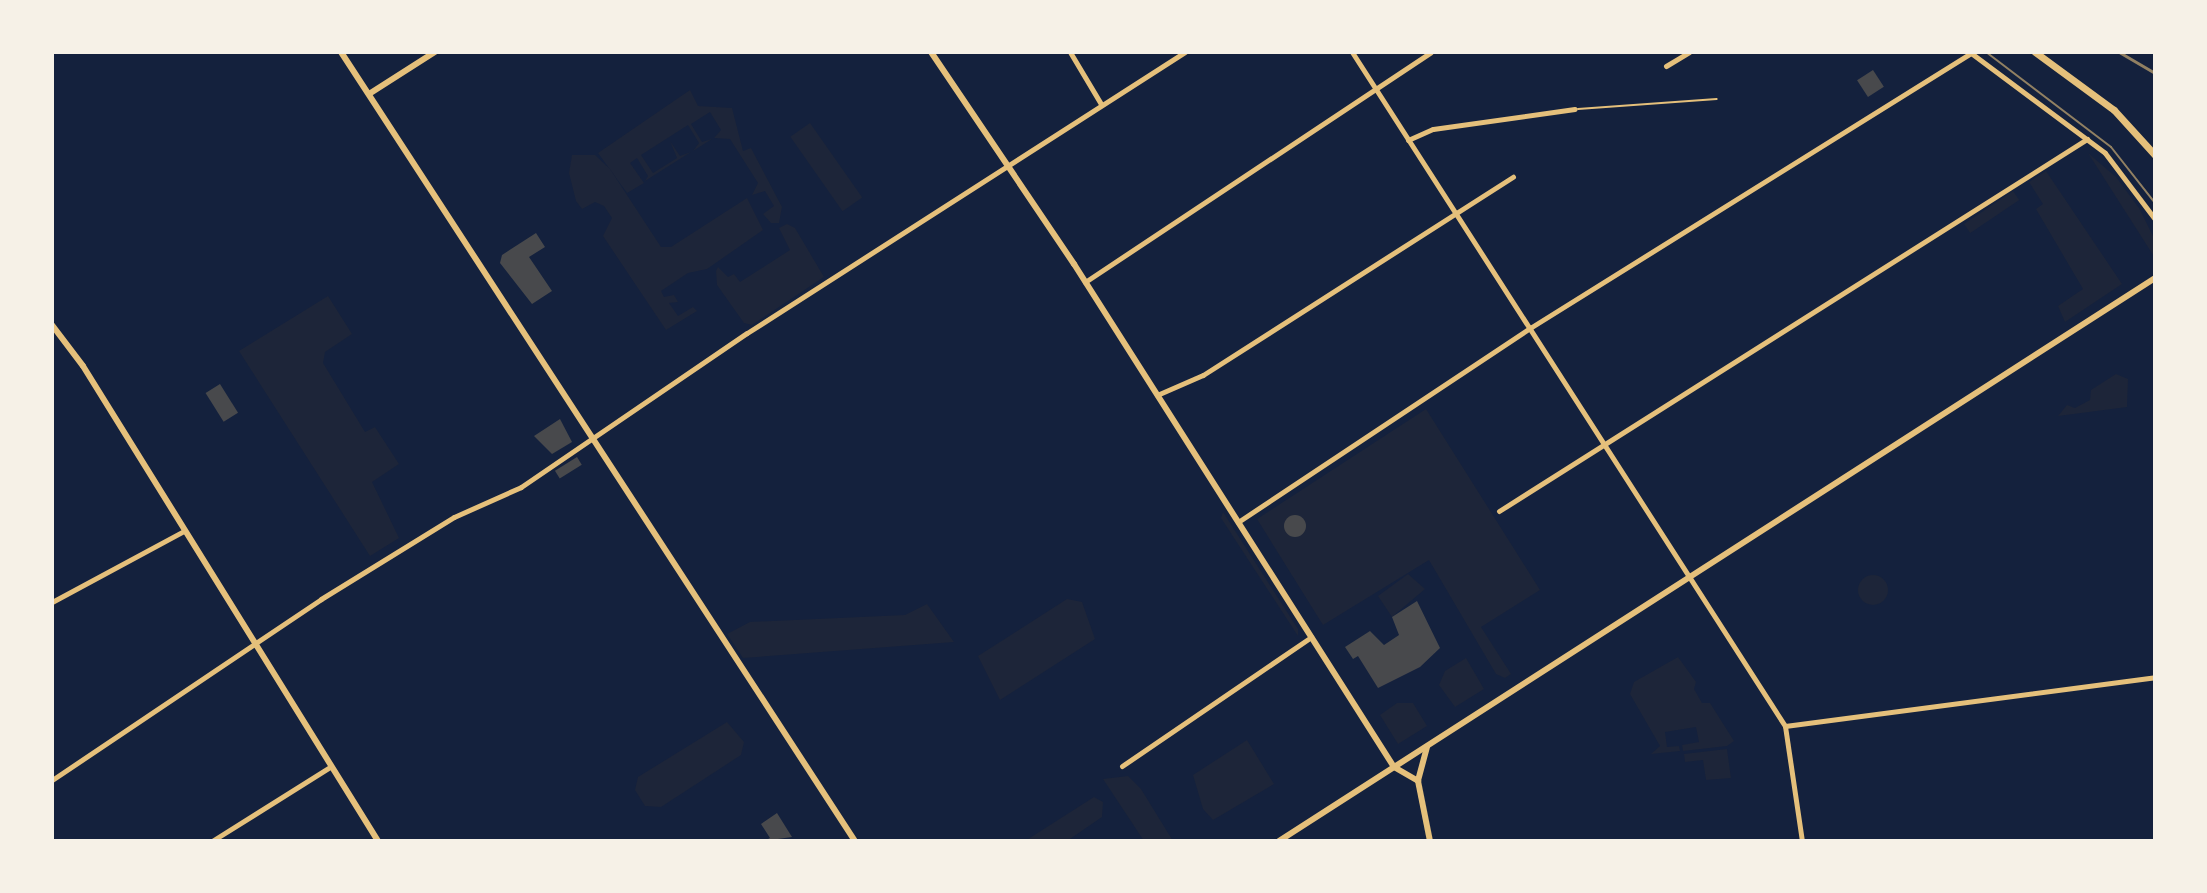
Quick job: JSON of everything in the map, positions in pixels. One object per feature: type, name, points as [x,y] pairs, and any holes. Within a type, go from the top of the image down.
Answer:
[{"type":"main road","points":[[2035,52],[2114,110],[2155,155]]},
{"type":"street","points":[[341,52],[855,841]]},
{"type":"street","points":[[369,94],[435,52]]},
{"type":"street","points":[[931,52],[1004,166],[1085,282],[1394,767],[1418,781]]},
{"type":"street","points":[[1070,52],[1101,104]]},
{"type":"street","points":[[52,780],[254,643],[454,517],[521,487],[1004,166],[1185,52]]},
{"type":"street","points":[[1352,52],[1785,726],[1802,841]]},
{"type":"street","points":[[1085,282],[1377,92],[1431,52]]},
{"type":"street","points":[[1666,66],[1689,52]]},
{"type":"street","points":[[1238,522],[1530,328],[1970,53],[2087,139],[2124,172],[2155,219]]},
{"type":"street","points":[[1408,140],[1433,129],[1575,109]]},
{"type":"street","points":[[1499,511],[1606,447],[2087,139]]},
{"type":"street","points":[[1157,395],[1203,375],[1513,177]]},
{"type":"street","points":[[1279,841],[2155,278]]},
{"type":"street","points":[[52,325],[83,366],[378,841]]},
{"type":"street","points":[[52,602],[184,531]]},
{"type":"street","points":[[1122,766],[1311,637]]},
{"type":"street","points":[[1785,726],[2155,677]]},
{"type":"street","points":[[1427,746],[1418,781],[1430,841]]},
{"type":"street","points":[[212,841],[330,767]]},
{"type":"lane","points":[[1575,109],[1717,99]]},
{"type":"shaded area","points":[[690,90],[698,106],[732,108],[743,151],[751,148],[782,207],[779,223],[771,223],[763,214],[774,206],[765,191],[752,195],[758,183],[730,139],[714,138],[721,130],[710,112],[691,124],[702,142],[712,139],[693,151],[699,143],[688,125],[641,155],[653,173],[677,158],[670,141],[680,156],[691,152],[645,181],[648,176],[637,158],[630,163],[644,183],[627,193],[598,153]]},
{"type":"shaded area","points":[[810,123],[862,198],[843,211],[790,137]]},
{"type":"shaded area","points":[[2088,153],[2116,177],[2139,208],[2155,240],[2155,258]]},
{"type":"shaded area","points":[[572,155],[595,155],[610,169],[661,247],[671,247],[747,198],[763,230],[707,269],[688,273],[661,291],[664,297],[674,295],[678,302],[669,303],[678,316],[693,307],[697,311],[666,330],[603,236],[612,218],[604,206],[595,202],[582,209],[576,201],[569,173]]},
{"type":"shaded area","points":[[2046,171],[2122,284],[2065,322],[2058,306],[2083,289],[2036,209],[2043,204],[2029,182]]},
{"type":"shaded area","points":[[2013,191],[2019,200],[1970,233],[1964,224]]},
{"type":"shaded area","points":[[787,224],[795,228],[824,277],[752,325],[744,323],[717,285],[716,271],[718,267],[728,277],[734,274],[740,282],[790,250],[779,228]]},
{"type":"shaded area","points":[[328,296],[352,334],[325,352],[323,363],[365,432],[375,427],[399,464],[372,482],[399,538],[370,556],[239,351]]},
{"type":"shaded area","points":[[2116,374],[2128,379],[2127,407],[2058,416],[2067,405],[2075,408],[2090,400],[2091,390]]},
{"type":"shaded area","points":[[1426,409],[1540,590],[1481,627],[1511,674],[1505,678],[1496,674],[1429,560],[1323,625],[1257,519]]},
{"type":"shaded area","points":[[1223,512],[1298,629],[1298,636],[1221,518]]},
{"type":"shaded area","points":[[1408,574],[1425,589],[1392,617],[1378,596]]},
{"type":"shaded area","points":[[1873,575],[1884,579],[1888,590],[1884,601],[1873,605],[1862,601],[1858,590],[1862,579]]},
{"type":"shaded area","points":[[1067,599],[1082,602],[1095,639],[1000,700],[978,656]]},
{"type":"shaded area","points":[[927,604],[954,642],[743,658],[727,634],[750,622],[905,615]]},
{"type":"shaded area","points":[[1678,657],[1696,682],[1694,689],[1702,703],[1710,703],[1734,741],[1727,746],[1683,751],[1682,745],[1699,742],[1696,727],[1665,732],[1667,747],[1679,746],[1680,751],[1651,754],[1660,746],[1630,694],[1634,682]]},
{"type":"shaded area","points":[[1466,658],[1484,689],[1455,707],[1439,685],[1445,671]]},
{"type":"shaded area","points":[[1397,703],[1413,703],[1427,726],[1398,744],[1380,715]]},
{"type":"shaded area","points":[[727,722],[744,742],[741,755],[661,807],[645,806],[635,790],[638,777]]},
{"type":"shaded area","points":[[1247,740],[1274,784],[1213,820],[1203,809],[1193,775]]},
{"type":"shaded area","points":[[1727,749],[1731,778],[1706,780],[1703,760],[1685,762],[1684,754]]},
{"type":"shaded area","points":[[1128,776],[1141,789],[1173,841],[1144,841],[1103,779]]},
{"type":"shaded area","points":[[1094,797],[1103,802],[1102,817],[1067,841],[1025,841]]},
{"type":"building","points":[[1873,70],[1884,87],[1868,97],[1857,80]]},
{"type":"building","points":[[536,233],[545,247],[529,257],[552,291],[532,304],[500,263],[502,255]]},
{"type":"building","points":[[220,384],[238,413],[224,422],[206,393]]},
{"type":"building","points":[[560,419],[572,442],[552,454],[534,436]]},
{"type":"building","points":[[577,457],[582,465],[560,478],[555,471]]},
{"type":"building","points":[[1295,515],[1303,518],[1306,526],[1303,534],[1295,537],[1287,534],[1284,526],[1287,518]]},
{"type":"building","points":[[1417,601],[1440,648],[1420,667],[1378,688],[1358,656],[1353,659],[1345,647],[1370,631],[1384,645],[1399,635],[1392,617]]},
{"type":"building","points":[[777,813],[792,837],[764,841],[770,838],[761,824]]},
{"type":"tram line","points":[[1986,52],[2111,147],[2155,203]]},
{"type":"railway","points":[[2119,52],[2155,73]]}]
